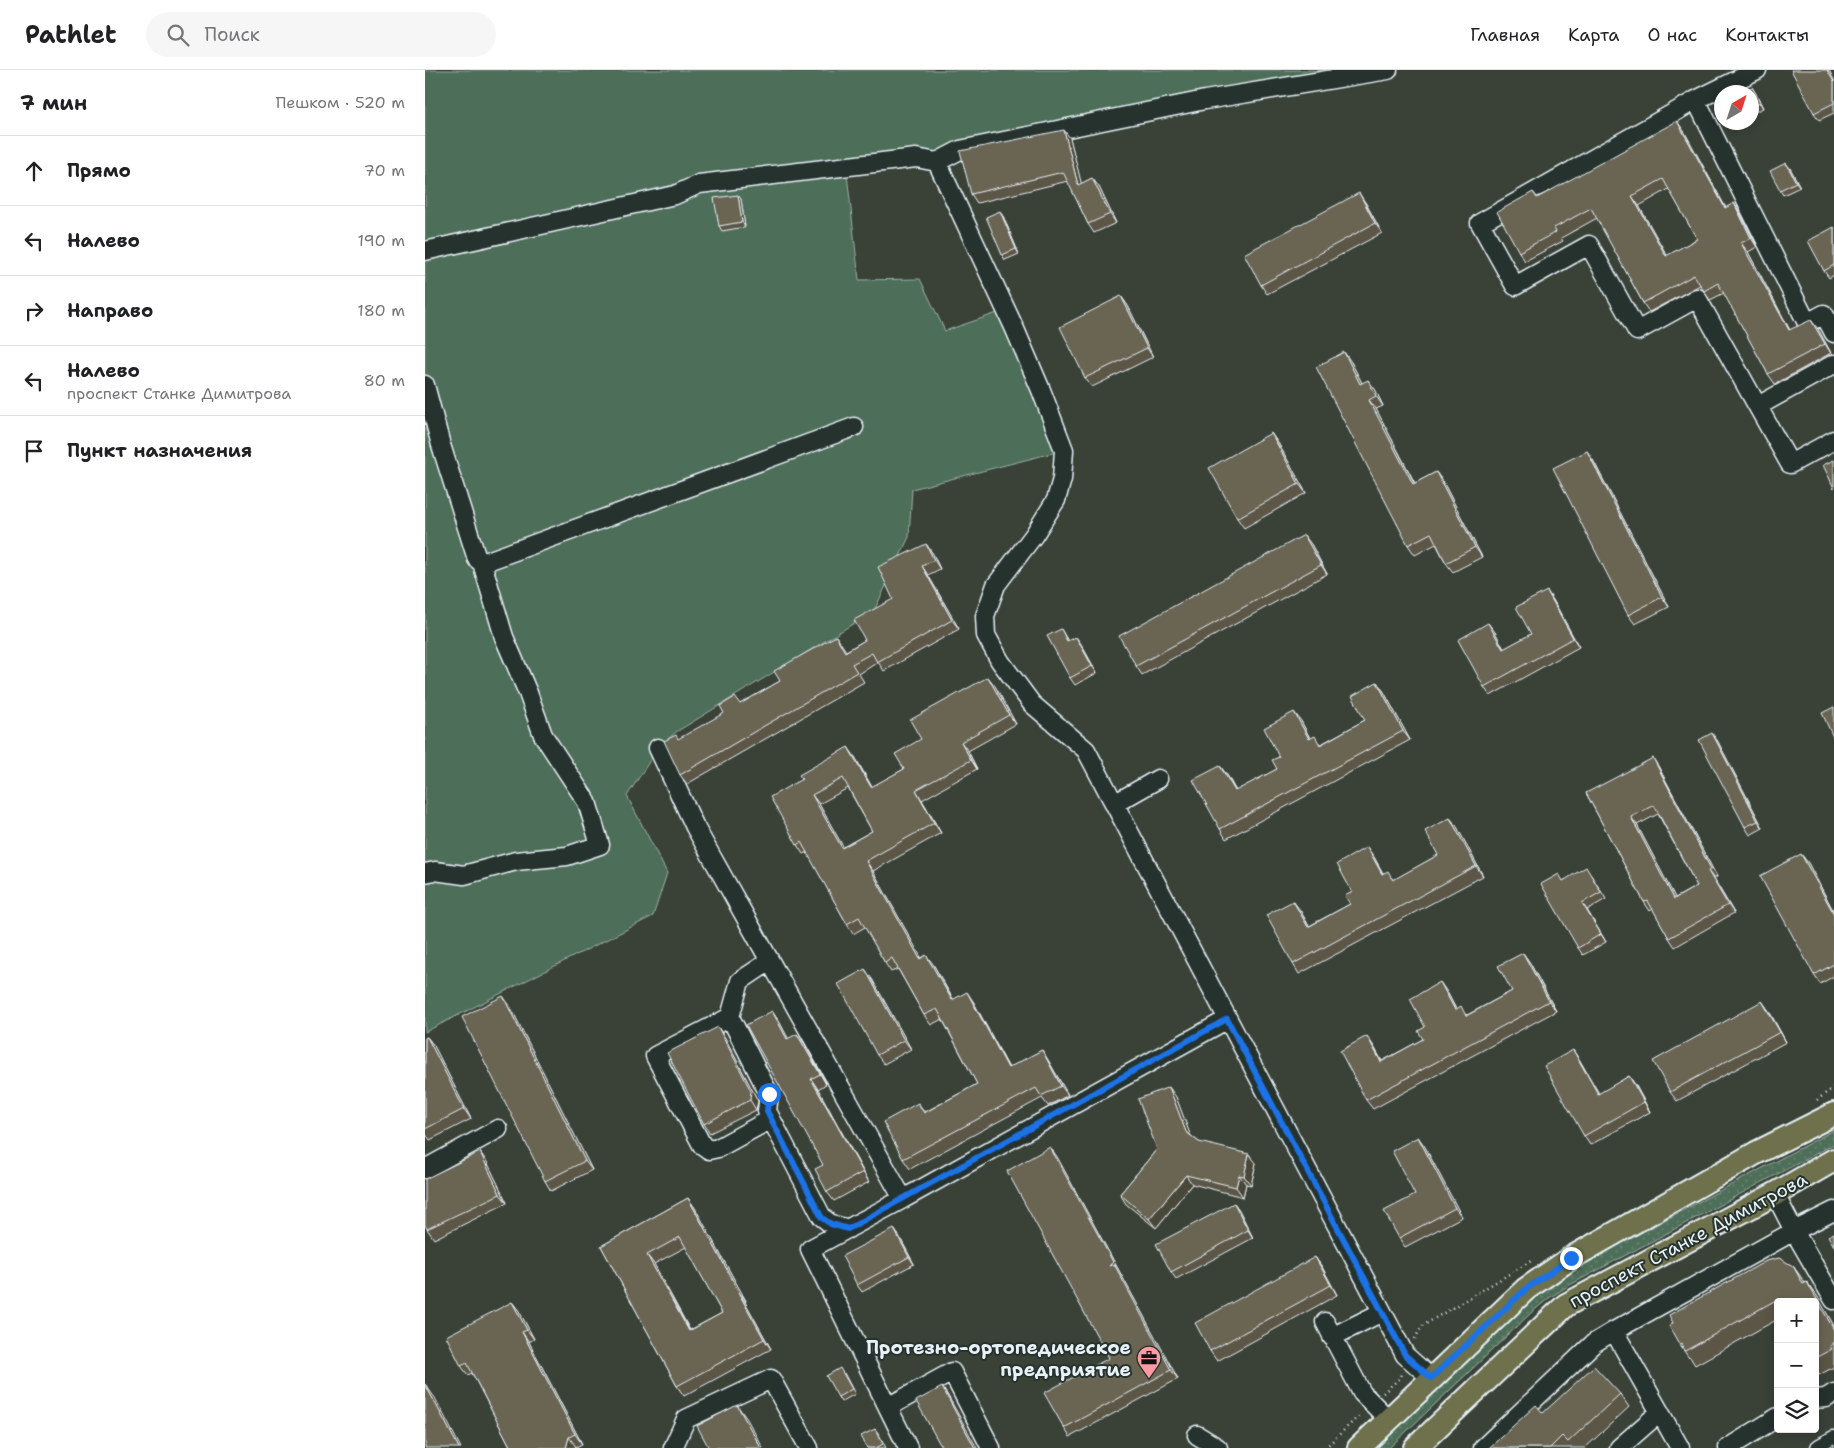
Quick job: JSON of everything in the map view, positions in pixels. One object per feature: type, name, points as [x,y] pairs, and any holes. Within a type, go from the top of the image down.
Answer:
[{"type":"main road","name":"проспект Станке Димитрова","points":[[1359,1448],[1526,1289],[1571,1258],[1755,1153],[1834,1114]]},
{"type":"main road","name":"проспект Станке Димитрова","points":[[1415,1448],[1566,1305],[1775,1194],[1834,1160]]},
{"type":"street","points":[[425,251],[675,195],[699,184],[915,158],[937,162],[960,150],[969,148],[1205,100],[1388,70]]},
{"type":"street","points":[[1757,70],[1695,100],[1480,224],[1515,286],[1589,245],[1637,331],[1697,298],[1790,464],[1834,440]]},
{"type":"street","points":[[1695,100],[1807,323],[1824,314],[1834,333]]},
{"type":"street","points":[[937,162],[1014,327],[1064,450],[1061,479],[1056,500],[1034,535],[996,584],[985,616],[986,635],[1000,661],[1032,704],[1086,750],[1405,1355],[1431,1378]]},
{"type":"street","points":[[1758,406],[1834,364]]},
{"type":"street","points":[[425,385],[447,464],[477,559],[482,563],[504,638],[528,692],[543,735],[587,802],[600,845],[567,856],[515,861],[464,875],[435,871],[425,873]]},
{"type":"street","points":[[482,563],[854,427]]},
{"type":"street","points":[[658,748],[695,827],[903,1199]]},
{"type":"street","points":[[1114,804],[1158,779]]},
{"type":"street","points":[[770,961],[740,981],[730,1017],[769,1094],[767,1111],[822,1218],[831,1224],[848,1229]]},
{"type":"street","points":[[730,1017],[655,1056],[702,1145],[709,1150],[718,1148],[771,1119]]},
{"type":"street","points":[[909,1448],[810,1249],[1227,1019]]},
{"type":"street","points":[[425,1169],[498,1129]]},
{"type":"street","points":[[1775,1194],[1834,1300]]},
{"type":"street","points":[[1483,1448],[1594,1343],[1834,1210]]},
{"type":"street","points":[[1383,1312],[1328,1330],[1361,1393],[1389,1419]]},
{"type":"street","points":[[1614,1331],[1680,1448]]},
{"type":"street","points":[[888,1407],[952,1372],[991,1448]]},
{"type":"street","points":[[673,1448],[687,1419],[771,1379],[809,1448]]},
{"type":"street","points":[[1819,1399],[1826,1398],[1834,1393]]},
{"type":"street","points":[[1619,1448],[1660,1412]]},
{"type":"street","points":[[1728,1448],[1774,1419]]},
{"type":"street","points":[[1197,1435],[1218,1448]]},
{"type":"street","points":[[1820,1448],[1834,1440]]},
{"type":"green space","points":[[425,70],[1328,70],[1204,94],[960,150],[846,165],[859,280],[920,279],[945,331],[1006,310],[1064,450],[912,489],[909,537],[874,611],[676,732],[658,748],[627,796],[667,873],[653,916],[425,1032]]},
{"type":"green space","points":[[1834,1130],[1834,1144],[1568,1286],[1549,1298],[1389,1448],[1369,1448],[1513,1311],[1554,1279]]},
{"type":"building","points":[[1791,70],[1827,70],[1834,82],[1834,103],[1814,113]]},
{"type":"building","points":[[1677,121],[1725,208],[1734,203],[1751,238],[1741,243],[1789,330],[1811,320],[1825,344],[1768,374],[1718,283],[1704,291],[1694,275],[1643,303],[1591,208],[1554,228],[1556,232],[1519,252],[1497,212],[1533,192],[1537,198]],"holes":[[[1663,179],[1697,239],[1666,256],[1632,196]]]},
{"type":"building","points":[[1064,130],[1078,185],[1092,178],[1110,214],[1088,224],[1063,172],[971,194],[960,151]]},
{"type":"building","points":[[1786,163],[1796,182],[1780,190],[1770,171]]},
{"type":"building","points":[[1359,193],[1375,223],[1261,285],[1244,254]]},
{"type":"building","points":[[738,195],[742,222],[719,226],[714,198]]},
{"type":"building","points":[[1000,211],[1016,249],[1002,255],[986,217]]},
{"type":"building","points":[[1834,227],[1834,265],[1824,271],[1808,241]]},
{"type":"building","points":[[1121,296],[1147,348],[1085,378],[1060,327]]},
{"type":"building","points":[[1344,352],[1360,384],[1368,380],[1376,396],[1369,400],[1413,484],[1436,472],[1475,547],[1446,563],[1431,533],[1408,545],[1316,367]]},
{"type":"building","points":[[1271,433],[1299,484],[1237,518],[1209,468]]},
{"type":"building","points":[[1587,451],[1662,597],[1628,615],[1553,468]]},
{"type":"building","points":[[1834,460],[1834,488],[1823,465]]},
{"type":"building","points":[[1304,535],[1321,565],[1136,666],[1119,636]]},
{"type":"building","points":[[926,544],[934,560],[922,566],[952,620],[877,662],[872,653],[852,664],[857,672],[680,775],[664,741],[676,735],[678,739],[724,713],[720,706],[735,697],[740,704],[780,681],[774,671],[836,636],[845,652],[865,640],[854,620],[893,599],[878,567]]},
{"type":"building","points":[[1547,591],[1573,638],[1484,687],[1458,640],[1488,623],[1503,649],[1531,634],[1516,607]]},
{"type":"building","points":[[1061,629],[1067,641],[1076,637],[1092,666],[1070,678],[1047,636]]},
{"type":"building","points":[[988,677],[1009,715],[961,742],[971,760],[916,790],[934,823],[866,861],[920,959],[926,955],[952,1000],[967,992],[1008,1068],[1042,1050],[1061,1086],[1041,1096],[1036,1088],[903,1159],[883,1122],[918,1103],[924,1113],[977,1084],[937,1009],[924,1015],[892,958],[885,963],[859,917],[847,924],[801,842],[797,845],[770,797],[802,779],[799,775],[848,747],[871,787],[904,769],[895,754],[921,739],[910,720]],"holes":[[[843,778],[872,831],[842,848],[812,795]]]},
{"type":"building","points":[[1377,682],[1403,731],[1220,829],[1193,780],[1220,766],[1235,791],[1277,769],[1272,760],[1279,757],[1264,728],[1294,712],[1309,739],[1315,736],[1320,745],[1365,720],[1352,696]]},
{"type":"building","points":[[1834,707],[1834,737],[1833,737],[1822,713]]},
{"type":"building","points":[[1712,733],[1758,821],[1745,827],[1699,740]]},
{"type":"building","points":[[1653,758],[1711,869],[1708,871],[1728,905],[1669,938],[1648,901],[1644,902],[1586,793]],"holes":[[[1654,805],[1697,886],[1674,899],[1631,817]]]},
{"type":"building","points":[[1450,818],[1476,866],[1293,964],[1266,915],[1293,901],[1308,927],[1350,904],[1345,896],[1352,892],[1337,864],[1367,847],[1382,874],[1388,871],[1393,880],[1438,855],[1425,831]]},
{"type":"building","points":[[1801,854],[1834,914],[1834,964],[1814,975],[1760,876]]},
{"type":"building","points":[[1586,867],[1601,892],[1582,903],[1601,934],[1578,948],[1541,884],[1559,874],[1563,881]]},
{"type":"building","points":[[1523,953],[1549,1001],[1366,1100],[1340,1051],[1367,1036],[1381,1062],[1423,1039],[1418,1031],[1425,1027],[1410,999],[1440,982],[1455,1010],[1461,1006],[1466,1016],[1512,991],[1498,966]]},
{"type":"building","points":[[865,969],[904,1040],[877,1055],[838,984]]},
{"type":"building","points":[[503,996],[585,1161],[545,1181],[462,1017]]},
{"type":"building","points":[[1762,1001],[1780,1032],[1670,1092],[1653,1061]]},
{"type":"building","points":[[772,1011],[787,1039],[797,1034],[820,1074],[811,1079],[863,1172],[827,1192],[815,1169],[823,1165],[746,1025]]},
{"type":"building","points":[[718,1027],[751,1091],[750,1100],[704,1124],[667,1053]]},
{"type":"building","points":[[427,1037],[464,1109],[425,1129],[425,1038]]},
{"type":"building","points":[[1573,1050],[1598,1094],[1629,1076],[1644,1102],[1584,1136],[1544,1066]]},
{"type":"building","points":[[1169,1087],[1186,1132],[1199,1142],[1249,1154],[1244,1176],[1239,1175],[1236,1187],[1186,1175],[1149,1219],[1120,1194],[1157,1149],[1138,1099]]},
{"type":"building","points":[[1418,1137],[1455,1208],[1399,1238],[1384,1211],[1415,1195],[1392,1151]]},
{"type":"building","points":[[1050,1147],[1113,1262],[1109,1266],[1114,1264],[1171,1370],[1064,1428],[1044,1393],[1109,1358],[1007,1171]]},
{"type":"building","points":[[480,1152],[500,1194],[427,1229],[425,1225],[425,1179]]},
{"type":"building","points":[[688,1198],[764,1339],[677,1386],[601,1246]],"holes":[[[680,1237],[722,1313],[689,1331],[647,1255]]]},
{"type":"building","points":[[1234,1203],[1248,1230],[1171,1272],[1156,1244]]},
{"type":"building","points":[[894,1229],[909,1257],[857,1285],[842,1256]]},
{"type":"building","points":[[1834,1233],[1834,1246],[1828,1236]]},
{"type":"building","points":[[1315,1257],[1331,1285],[1210,1351],[1195,1323]]},
{"type":"building","points":[[1779,1258],[1793,1266],[1803,1284],[1807,1282],[1816,1298],[1774,1298],[1774,1301],[1685,1351],[1669,1326],[1673,1323],[1669,1315],[1766,1261]]},
{"type":"building","points":[[512,1302],[527,1330],[522,1332],[575,1434],[569,1437],[566,1448],[511,1448],[467,1363],[461,1366],[446,1336]]},
{"type":"building","points":[[1819,1303],[1834,1330],[1834,1343],[1830,1346],[1832,1349],[1819,1356]]},
{"type":"building","points":[[1594,1366],[1620,1394],[1568,1442],[1562,1436],[1550,1448],[1489,1448],[1536,1405],[1543,1413]]},
{"type":"building","points":[[840,1368],[852,1389],[838,1397],[826,1376]]},
{"type":"building","points":[[425,1384],[459,1448],[425,1448]]},
{"type":"building","points":[[942,1387],[975,1448],[942,1448],[916,1401]]},
{"type":"building","points":[[737,1405],[761,1448],[709,1448],[697,1426]]},
{"type":"building","points":[[875,1429],[883,1444],[876,1448],[867,1448],[861,1436]]},
{"type":"place","name":"Протезно-ортопедическое предприятие","points":[[1149,1379]]},
{"type":"route","points":[[769,1094],[767,1111],[822,1218],[831,1224],[848,1229],[1227,1019],[1405,1355],[1431,1378],[1526,1289],[1571,1258]]}]
